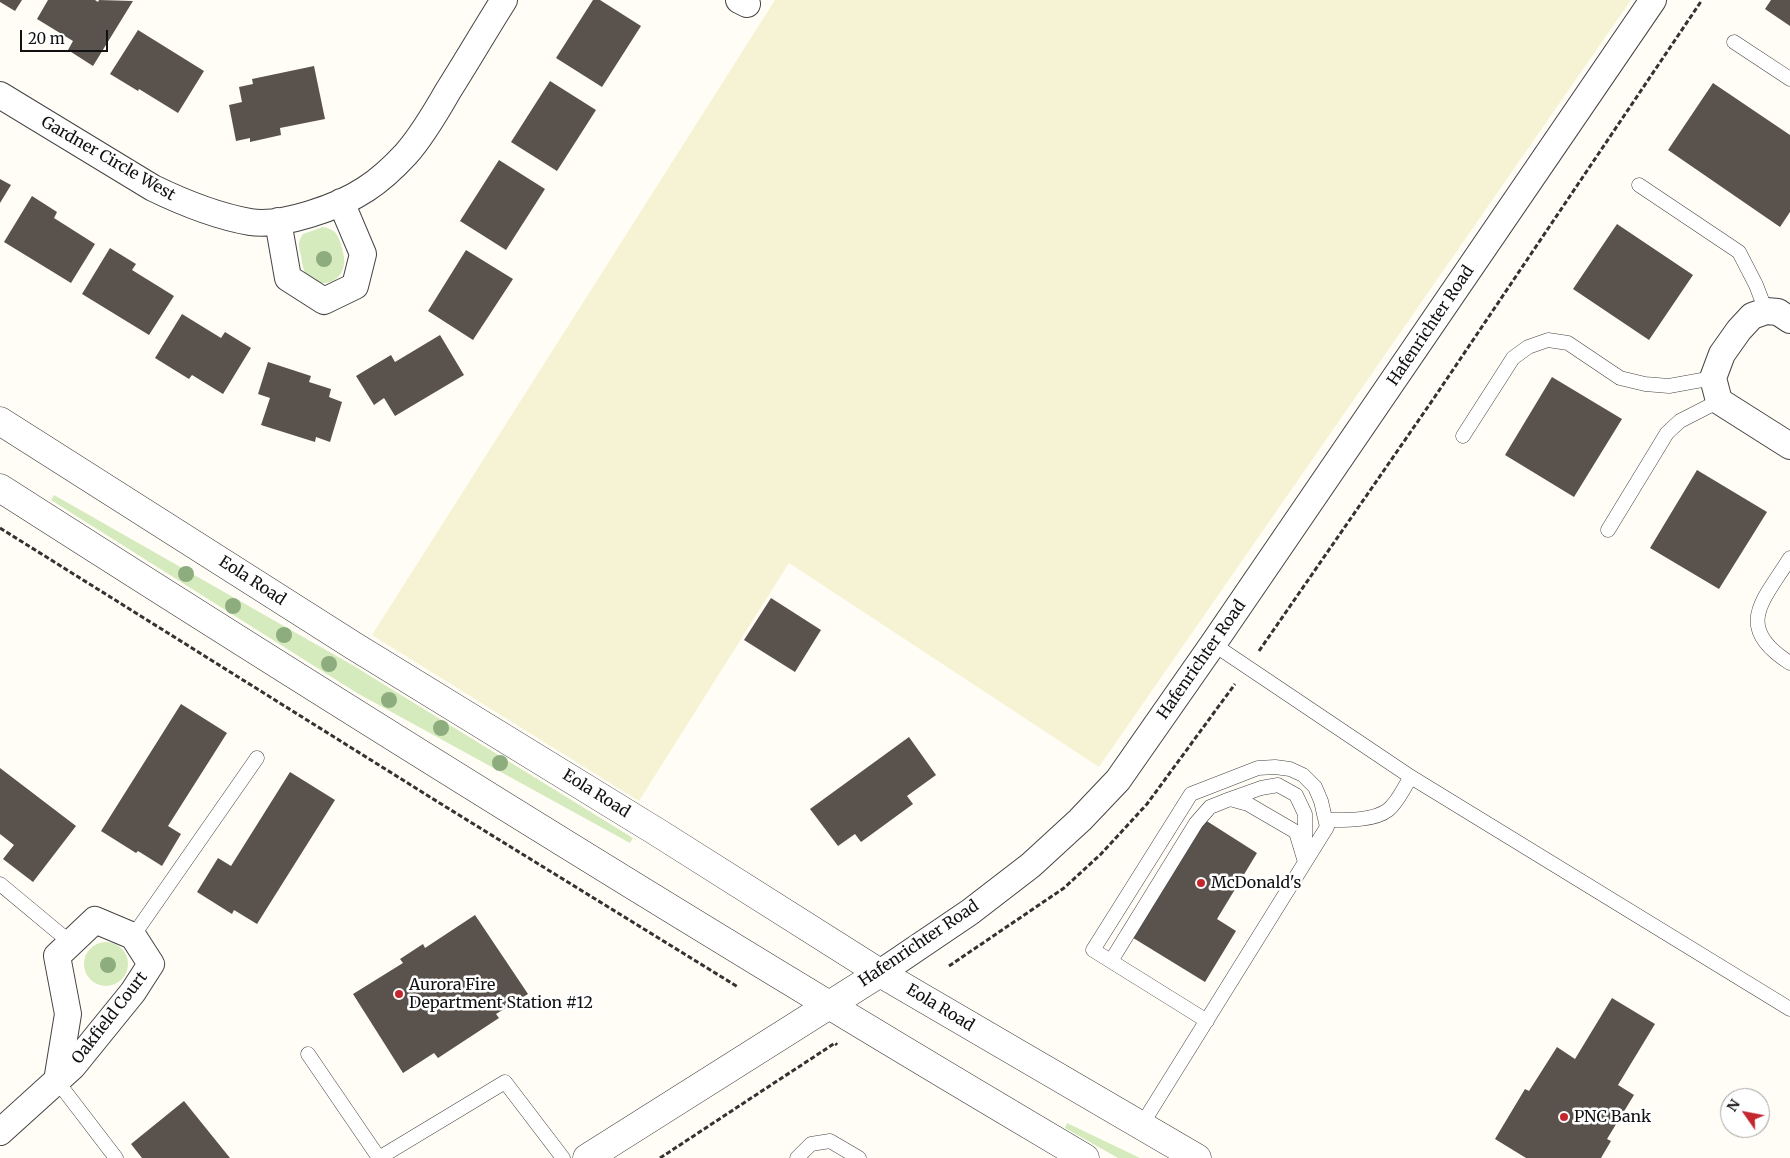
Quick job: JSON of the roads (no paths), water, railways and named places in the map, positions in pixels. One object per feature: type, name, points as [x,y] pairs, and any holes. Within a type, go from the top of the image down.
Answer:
[{"type":"street","name":"Gardner Circle West","points":[[0,95],[153,188],[180,202],[252,222],[278,221],[307,216],[365,190],[406,154],[437,109],[504,0]]},
{"type":"street","name":"Hafenrichter Road","points":[[587,1158],[880,972],[970,912],[1031,865],[1080,820],[1118,780],[1653,0]]},
{"type":"street","points":[[278,221],[288,278],[324,301],[355,286],[363,254],[341,202]]},
{"type":"street","points":[[1790,320],[1778,312],[1766,311],[1752,316],[1739,330],[1722,354],[1716,389],[1790,446]]},
{"type":"street","name":"Eola Road","points":[[0,421],[354,646],[657,832],[880,972],[1197,1158]]},
{"type":"street","points":[[0,488],[330,697],[827,1005],[1084,1158]]},
{"type":"street","name":"Oakfield Court","points":[[0,1132],[57,1081],[79,1059],[133,992],[151,964],[133,936],[95,920],[57,956],[68,1014],[57,1081]]},
{"type":"lane","points":[[1734,42],[1790,78]]},
{"type":"lane","points":[[1639,185],[1739,252],[1756,285],[1766,311]]},
{"type":"lane","points":[[1463,436],[1512,358],[1528,347],[1548,340],[1568,344],[1620,378],[1645,384],[1716,389]]},
{"type":"lane","points":[[1608,530],[1667,433],[1716,389]]},
{"type":"lane","points":[[1790,558],[1761,604],[1757,615],[1758,630],[1766,645],[1790,662]]},
{"type":"lane","points":[[1213,644],[1411,777],[1790,1009]]},
{"type":"lane","points":[[133,936],[257,758]]},
{"type":"lane","points":[[1141,1126],[1207,1021],[1327,827],[1322,801],[1315,787],[1303,775],[1290,769],[1275,767],[1258,768],[1191,794],[1093,950],[1207,1021]]},
{"type":"lane","points":[[1326,820],[1372,817],[1388,810],[1411,777]]},
{"type":"lane","points":[[1111,961],[1196,823],[1210,807],[1261,788],[1278,785],[1296,795],[1304,814],[1305,862]]},
{"type":"lane","points":[[1230,800],[1248,804],[1296,832],[1305,862]]},
{"type":"lane","points":[[0,884],[71,943]]},
{"type":"lane","points":[[308,1054],[379,1158],[505,1082],[563,1158]]},
{"type":"lane","points":[[57,1081],[116,1158]]},
{"type":"lane","points":[[797,1158],[811,1144],[830,1140],[859,1158]]},
{"type":"place","name":"McDonald's","points":[[1201,883]]},
{"type":"place","name":"Aurora Fire Department Station #12","points":[[399,994]]},
{"type":"place","name":"PNC Bank","points":[[1564,1117]]}]
